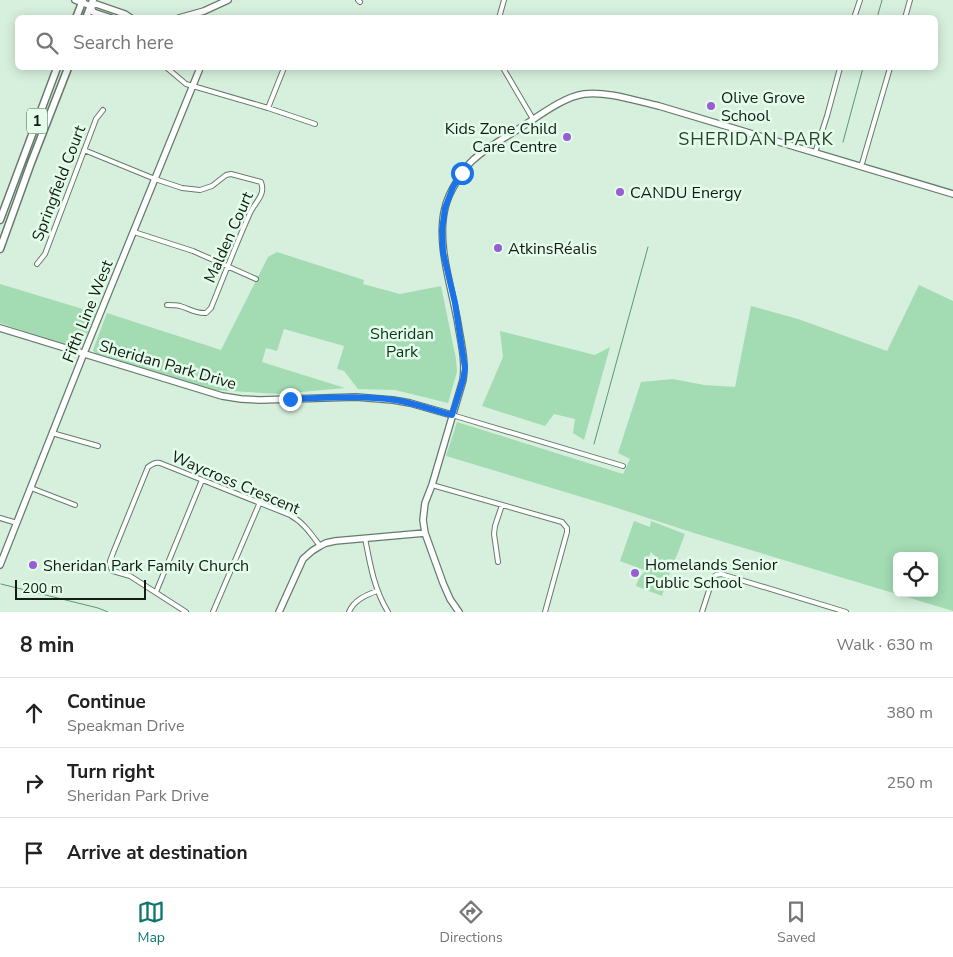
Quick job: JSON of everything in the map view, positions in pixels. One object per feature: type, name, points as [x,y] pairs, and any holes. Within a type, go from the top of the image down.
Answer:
[{"type":"main road","points":[[77,15],[80,1]]},
{"type":"main road","points":[[87,15],[92,3]]},
{"type":"main road","name":"1","points":[[0,220],[57,70]]},
{"type":"main road","name":"1","points":[[0,249],[67,70]]},
{"type":"street","points":[[192,15],[228,0]]},
{"type":"street","points":[[500,15],[504,0]]},
{"type":"street","points":[[855,15],[860,0]]},
{"type":"street","points":[[906,15],[910,0]]},
{"type":"street","points":[[80,1],[96,4],[126,15]]},
{"type":"street","points":[[92,3],[93,12],[98,15]]},
{"type":"street","points":[[204,11],[205,15]]},
{"type":"street","points":[[169,70],[186,84],[315,124]]},
{"type":"street","name":"Fifth Line West","points":[[0,565],[199,70]]},
{"type":"street","points":[[268,108],[283,70]]},
{"type":"street","points":[[504,70],[534,120]]},
{"type":"street","points":[[815,153],[839,70]]},
{"type":"street","points":[[861,167],[889,70]]},
{"type":"street","points":[[458,612],[450,599],[425,533],[423,520],[425,503],[465,368],[455,303],[443,252],[442,230],[445,208],[453,187],[472,161],[554,107],[583,94],[596,94],[658,106],[953,194]]},
{"type":"street","name":"Springfield Court","points":[[37,264],[45,254],[96,119],[103,110]]},
{"type":"street","points":[[84,150],[155,179]]},
{"type":"street","name":"Malden Court","points":[[155,179],[192,190],[200,190],[212,186],[226,175],[231,174],[261,182],[264,188],[263,193],[251,212],[211,308],[206,313],[196,313],[179,305],[167,305]]},
{"type":"street","points":[[134,232],[193,251],[256,279]]},
{"type":"street","name":"Sheridan Park Drive","points":[[0,328],[222,396],[260,400],[356,397],[393,400],[452,415],[623,466]]},
{"type":"street","points":[[52,433],[98,446]]},
{"type":"street","name":"Waycross Crescent","points":[[186,612],[130,576],[113,571],[110,564],[148,467],[156,462],[260,502],[296,519],[307,528],[320,546]]},
{"type":"street","points":[[156,592],[202,480]]},
{"type":"street","points":[[432,484],[562,522],[568,532],[545,612]]},
{"type":"street","points":[[31,488],[75,505]]},
{"type":"street","points":[[212,612],[260,502]]},
{"type":"street","points":[[498,562],[494,534],[502,504]]},
{"type":"street","points":[[0,518],[17,523]]},
{"type":"street","points":[[279,612],[304,559],[320,546],[335,541],[425,533]]},
{"type":"street","points":[[365,538],[377,591],[388,612]]},
{"type":"street","points":[[702,612],[713,578],[721,574],[846,612]]},
{"type":"street","points":[[349,612],[358,601],[377,591]]},
{"type":"green space","name":"Sheridan Park","points":[[277,252],[364,280],[363,284],[400,294],[441,286],[457,372],[448,403],[395,390],[358,389],[344,371],[337,369],[344,346],[284,329],[277,351],[266,348],[262,362],[345,388],[279,394],[213,390],[96,355],[93,350],[107,313],[221,350],[268,257]]},
{"type":"green space","points":[[0,284],[96,313],[80,349],[77,350],[0,323]]},
{"type":"green space","points":[[919,285],[953,301],[953,611],[907,597],[938,597],[938,552],[893,552],[893,593],[446,456],[457,422],[623,474],[630,459],[618,453],[641,382],[673,379],[704,385],[735,387],[751,306],[798,319],[887,351]]},
{"type":"green space","points":[[500,331],[595,355],[610,347],[584,440],[573,433],[575,419],[554,414],[545,426],[482,406],[503,357]]},
{"type":"green space","points":[[634,521],[650,527],[651,521],[685,534],[673,565],[659,560],[651,552],[644,570],[620,561]]},
{"type":"green space","points":[[656,566],[664,566],[671,569],[662,596],[636,586],[643,573]]},
{"type":"waterway","points":[[878,15],[882,0]]},
{"type":"waterway","points":[[843,142],[862,70]]},
{"type":"waterway","points":[[594,444],[648,247]]},
{"type":"waterway","points":[[1,584],[108,612]]},
{"type":"place","name":"Olive Grove School","points":[[711,106]]},
{"type":"place","name":"Kids Zone Child Care Centre","points":[[567,137]]},
{"type":"place","name":"CANDU Energy","points":[[620,192]]},
{"type":"place","name":"AtkinsRéalis","points":[[498,248]]},
{"type":"place","name":"Sheridan Park Family Church","points":[[33,565]]},
{"type":"place","name":"Homelands Senior Public School","points":[[635,573]]},
{"type":"district","name":"SHERIDAN PARK","points":[[756,139]]},
{"type":"route","points":[[290,399],[356,397],[393,400],[452,415],[465,368],[455,303],[443,252],[442,230],[445,208],[453,187],[462,173]]}]
